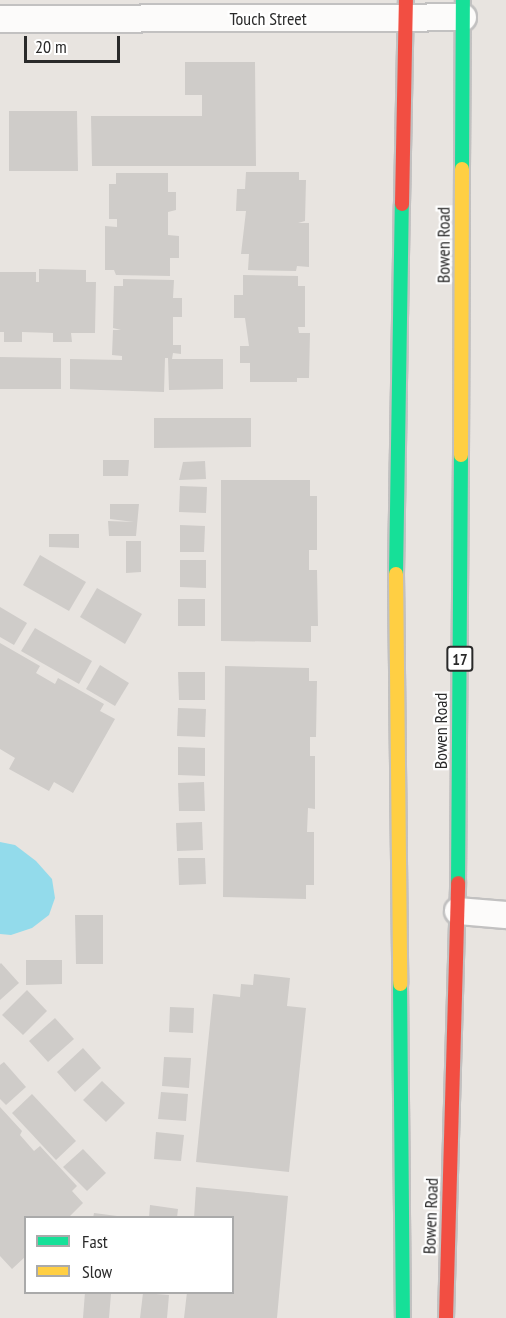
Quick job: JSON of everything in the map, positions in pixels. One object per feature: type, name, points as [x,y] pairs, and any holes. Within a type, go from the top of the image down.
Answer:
[{"type":"main road","name":"Bowen Road","points":[[446,1318],[459,911],[463,9]]},
{"type":"main road","name":"Bowen Road","points":[[402,1318],[396,564],[406,10]]},
{"type":"street","name":"Touch Street","points":[[0,19],[463,9]]},
{"type":"street","points":[[459,911],[506,915]]},
{"type":"water","points":[[0,842],[15,845],[36,861],[52,879],[55,898],[49,915],[32,928],[11,935],[0,934]]},
{"type":"building","points":[[185,62],[255,62],[256,166],[92,166],[91,116],[202,116],[202,95],[185,95]]},
{"type":"building","points":[[9,111],[77,111],[78,171],[9,171]]},
{"type":"building","points":[[246,172],[299,172],[299,180],[306,180],[305,221],[298,223],[309,223],[309,267],[297,266],[296,271],[248,270],[249,254],[241,254],[246,211],[236,211],[237,189],[245,189]]},
{"type":"building","points":[[116,173],[168,173],[168,192],[176,192],[176,210],[168,212],[168,235],[179,236],[179,258],[170,258],[170,276],[116,275],[114,270],[105,270],[105,226],[117,227],[117,219],[109,219],[109,184],[116,184]]},
{"type":"building","points":[[39,269],[86,270],[86,282],[96,282],[95,333],[71,333],[72,342],[53,342],[53,333],[22,332],[22,342],[4,342],[4,332],[0,332],[0,272],[36,272],[36,282],[39,282]]},
{"type":"building","points":[[243,275],[298,276],[298,286],[305,286],[305,327],[298,327],[299,333],[310,333],[309,378],[297,378],[297,382],[250,382],[250,363],[240,363],[240,346],[249,346],[245,318],[234,318],[234,295],[243,295]]},
{"type":"building","points":[[123,279],[174,280],[173,298],[182,298],[182,317],[173,317],[173,345],[181,345],[181,354],[173,353],[172,359],[223,359],[223,389],[169,390],[168,358],[165,358],[164,392],[70,389],[70,359],[122,360],[122,356],[112,355],[113,330],[121,330],[113,328],[114,286],[123,286]]},
{"type":"building","points":[[0,357],[61,358],[61,389],[0,389]]},
{"type":"building","points":[[154,418],[251,418],[251,447],[154,448]]},
{"type":"building","points":[[103,460],[129,460],[128,476],[103,476]]},
{"type":"building","points":[[205,461],[206,479],[179,480],[183,462]]},
{"type":"building","points":[[221,480],[310,480],[310,496],[317,496],[317,550],[309,550],[309,570],[317,570],[318,626],[311,626],[311,642],[221,641]]},
{"type":"building","points":[[180,486],[207,487],[206,513],[179,512]]},
{"type":"building","points":[[110,504],[139,504],[136,536],[109,536],[108,521],[134,522],[110,519]]},
{"type":"building","points":[[180,525],[205,526],[204,552],[180,552]]},
{"type":"building","points":[[49,534],[79,534],[79,548],[49,547]]},
{"type":"building","points":[[126,541],[141,541],[141,572],[126,573]]},
{"type":"building","points":[[40,555],[86,582],[69,611],[23,585]]},
{"type":"building","points":[[180,560],[206,560],[206,588],[180,587]]},
{"type":"building","points":[[97,588],[142,614],[125,644],[80,617]]},
{"type":"building","points":[[178,599],[205,599],[205,626],[178,626]]},
{"type":"building","points":[[0,607],[27,623],[14,645],[0,637]]},
{"type":"building","points":[[35,628],[92,661],[79,684],[21,651]]},
{"type":"building","points":[[0,643],[40,666],[36,673],[55,684],[58,678],[104,704],[100,711],[115,719],[73,793],[54,782],[49,791],[9,769],[15,758],[0,749]]},
{"type":"building","points":[[100,665],[129,683],[115,706],[86,689]]},
{"type":"building","points":[[225,666],[309,668],[309,681],[317,681],[316,737],[310,737],[310,756],[315,756],[315,809],[308,808],[307,832],[314,832],[314,885],[306,885],[306,899],[223,897]]},
{"type":"building","points":[[178,672],[205,672],[205,700],[179,700]]},
{"type":"building","points":[[178,708],[206,709],[205,737],[177,736]]},
{"type":"building","points":[[178,747],[205,748],[205,776],[178,775]]},
{"type":"building","points":[[204,782],[205,811],[179,811],[178,783]]},
{"type":"building","points":[[202,822],[203,850],[177,851],[176,823]]},
{"type":"building","points":[[178,858],[205,858],[206,884],[179,885]]},
{"type":"building","points":[[75,915],[103,915],[103,964],[76,964]]},
{"type":"building","points":[[26,960],[62,960],[62,984],[26,985]]},
{"type":"building","points":[[0,964],[19,983],[0,1000]]},
{"type":"building","points":[[254,974],[290,978],[287,1006],[306,1008],[289,1172],[196,1162],[213,994],[240,997],[241,984],[253,985]]},
{"type":"building","points":[[27,990],[47,1011],[23,1035],[2,1015]]},
{"type":"building","points":[[170,1007],[194,1008],[193,1033],[169,1032]]},
{"type":"building","points":[[55,1018],[74,1039],[48,1062],[29,1041]]},
{"type":"building","points":[[83,1048],[101,1068],[75,1092],[57,1072]]},
{"type":"building","points":[[164,1057],[191,1058],[189,1088],[162,1086]]},
{"type":"building","points":[[4,1062],[26,1087],[6,1105],[0,1099],[0,1065]]},
{"type":"building","points":[[102,1081],[125,1103],[106,1122],[83,1100]]},
{"type":"building","points":[[161,1092],[188,1094],[186,1121],[158,1119]]},
{"type":"building","points":[[32,1094],[76,1141],[56,1160],[12,1113]]},
{"type":"building","points":[[0,1107],[22,1131],[20,1135],[34,1151],[40,1146],[77,1186],[72,1191],[83,1203],[70,1216],[24,1216],[24,1258],[12,1269],[0,1256]]},
{"type":"building","points":[[156,1132],[184,1135],[181,1161],[154,1159]]},
{"type":"building","points":[[83,1149],[106,1173],[87,1191],[63,1167]]},
{"type":"building","points":[[196,1187],[288,1196],[277,1318],[184,1318],[187,1294],[234,1294],[234,1216],[194,1216]]},
{"type":"building","points":[[150,1205],[178,1209],[177,1216],[149,1216]]},
{"type":"building","points":[[94,1213],[117,1216],[93,1216]]},
{"type":"building","points":[[85,1294],[111,1294],[109,1318],[83,1318]]},
{"type":"building","points":[[143,1294],[169,1295],[167,1318],[140,1318]]},
{"type":"traffic: fast","points":[[462,169],[463,0]]},
{"type":"traffic: fast","points":[[396,574],[402,204]]},
{"type":"traffic: fast","points":[[458,883],[461,455]]},
{"type":"traffic: fast","points":[[400,984],[403,1318]]},
{"type":"traffic: slow","points":[[461,455],[462,169]]},
{"type":"traffic: slow","points":[[396,574],[400,984]]},
{"type":"traffic: jam","points":[[402,204],[406,0]]},
{"type":"traffic: jam","points":[[446,1318],[458,883]]}]
